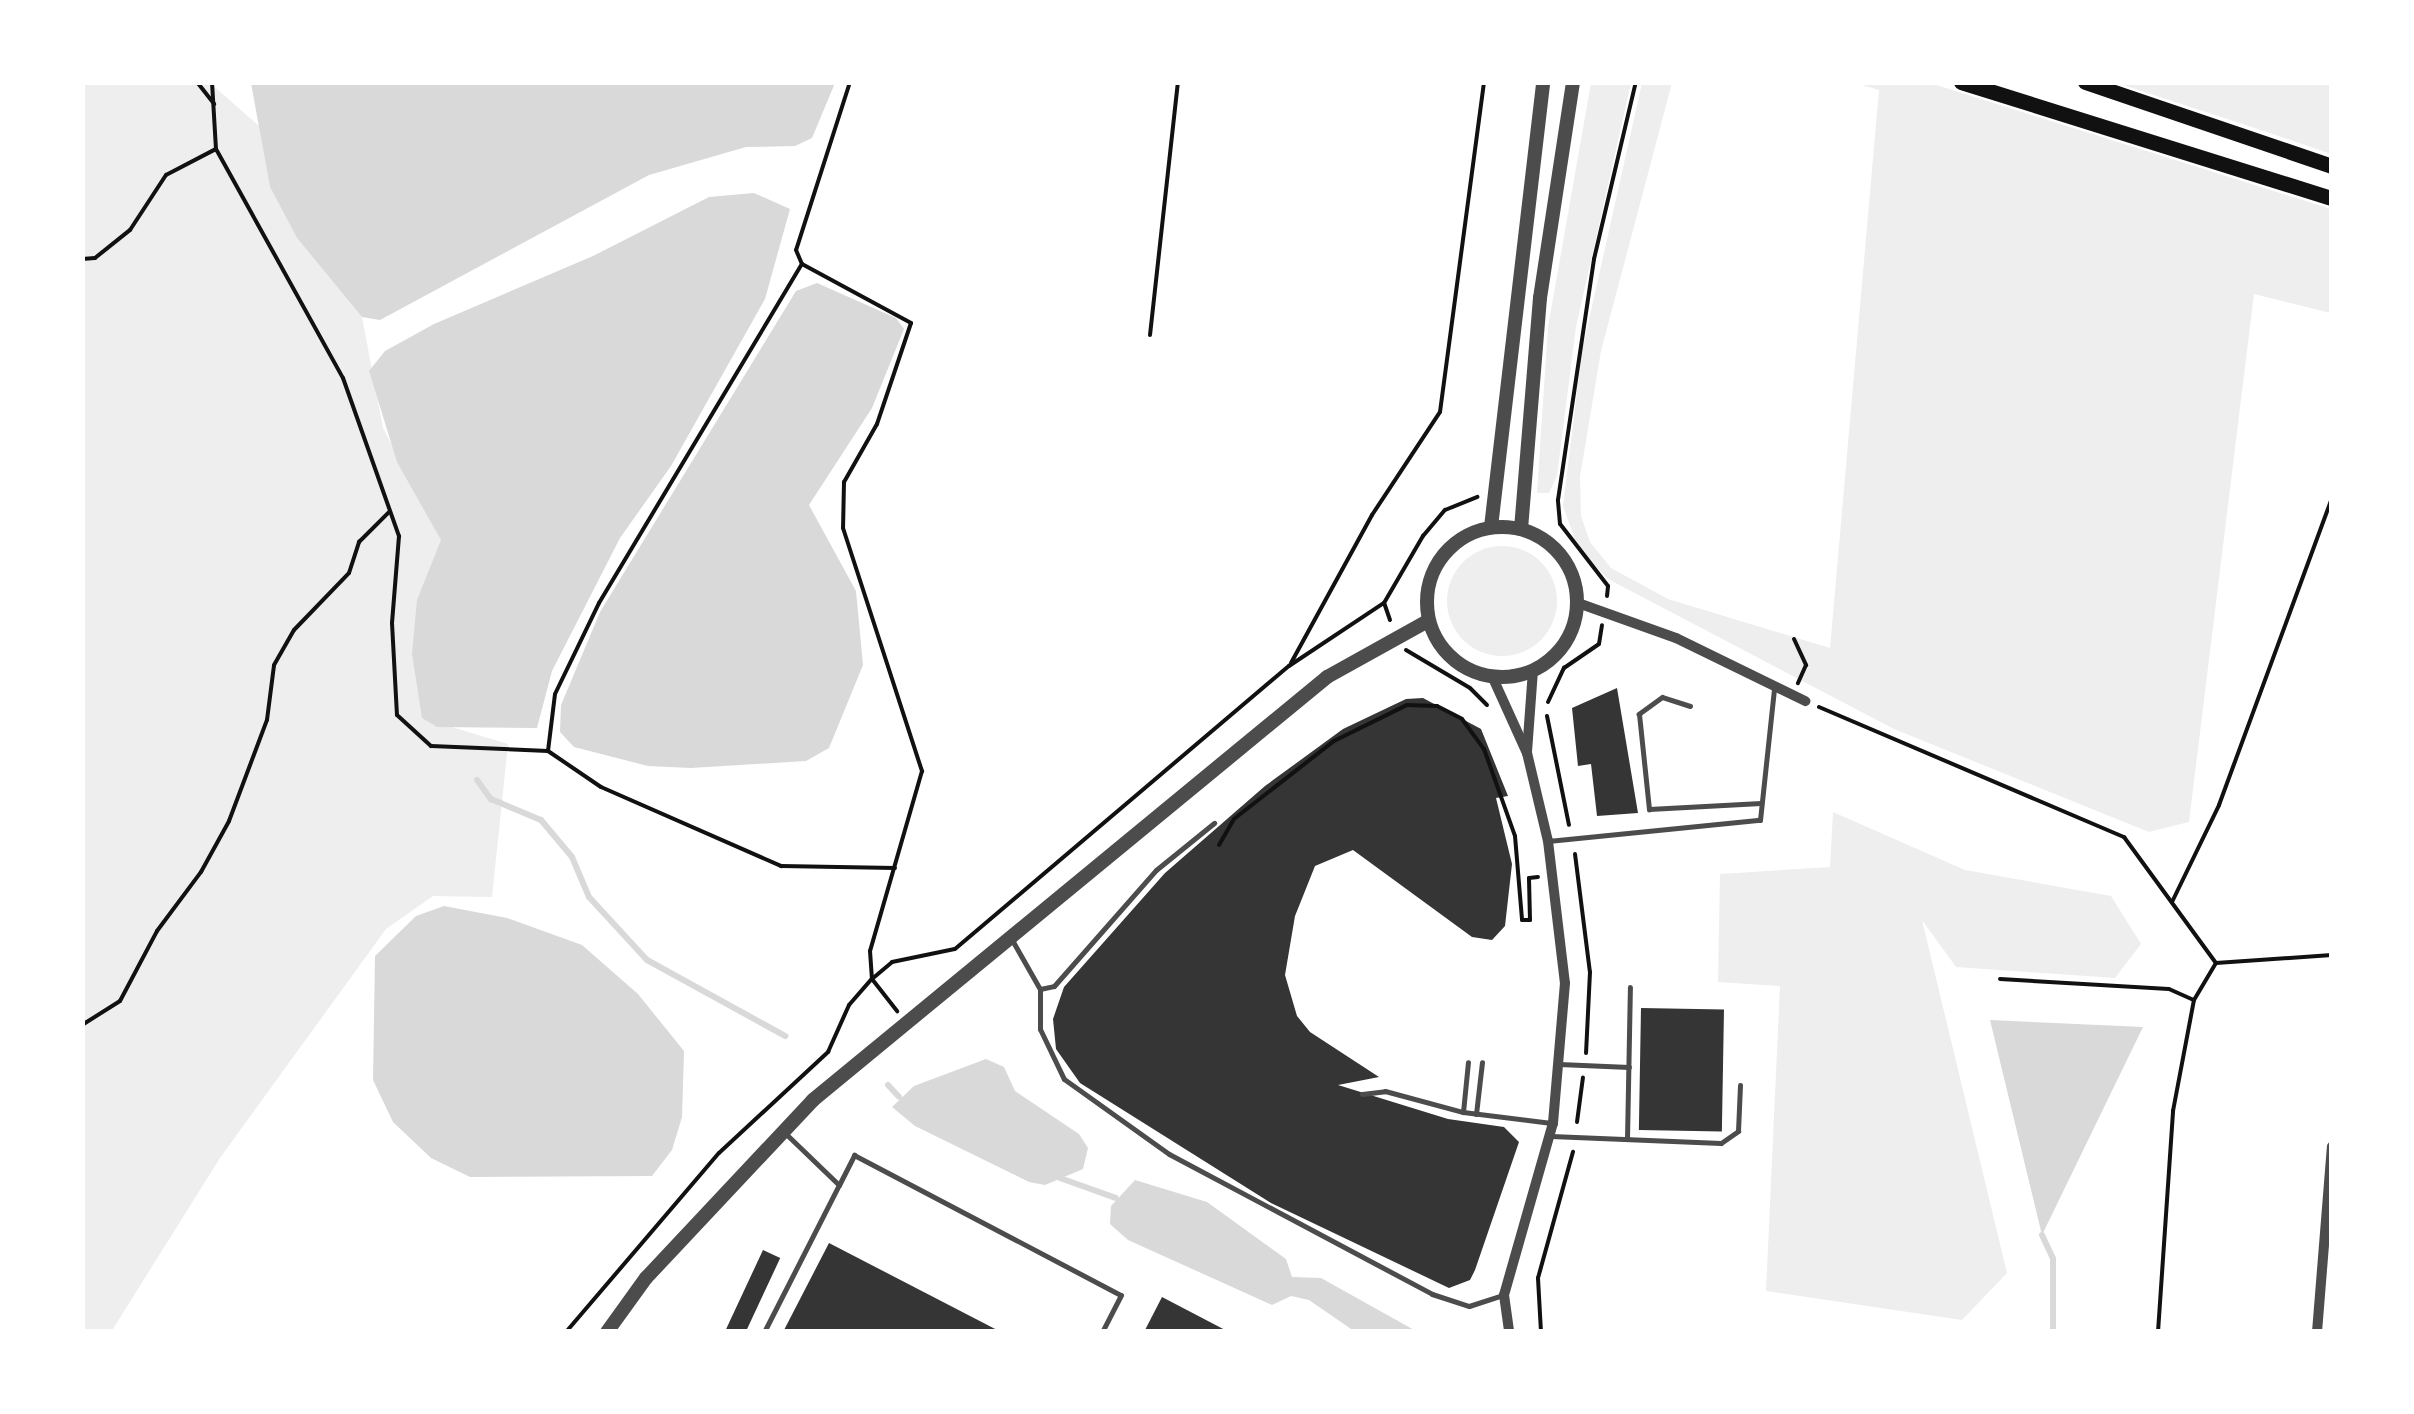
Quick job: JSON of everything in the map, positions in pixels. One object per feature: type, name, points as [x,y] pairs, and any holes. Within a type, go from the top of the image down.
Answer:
[{"type":"main road","points":[[1962,82],[2332,198]]},
{"type":"main road","points":[[2086,82],[2332,166]]},
{"type":"street","points":[[1491,528],[1543,82]]},
{"type":"street","points":[[1520,529],[1540,298],[1573,82]]},
{"type":"street","points":[[1491,528],[1520,529],[1560,553],[1578,603],[1568,638],[1532,670],[1492,676],[1452,656],[1426,622],[1428,588],[1440,559],[1457,542],[1491,528]]},
{"type":"street","points":[[1578,603],[1605,608],[1805,701]]},
{"type":"street","points":[[607,1332],[646,1278],[784,1132],[908,1021],[1328,677],[1426,622]]},
{"type":"street","points":[[1527,754],[1532,670]]},
{"type":"street","points":[[1492,676],[1527,754],[1548,841],[1565,984],[1554,1123],[1504,1295],[1509,1332]]},
{"type":"street","points":[[2317,1332],[2332,1147]]},
{"type":"lane","points":[[1548,841],[1760,820],[1774,689]]},
{"type":"lane","points":[[1690,706],[1662,697],[1639,714],[1649,809],[1761,803]]},
{"type":"lane","points":[[1040,989],[1054,986],[1156,870],[1214,823]]},
{"type":"lane","points":[[1010,938],[1040,989],[1040,1028],[1064,1079],[1169,1154],[1432,1294],[1470,1306],[1504,1295]]},
{"type":"lane","points":[[1628,1139],[1630,988]]},
{"type":"lane","points":[[1463,1112],[1468,1062]]},
{"type":"lane","points":[[1476,1114],[1482,1062]]},
{"type":"lane","points":[[1559,1064],[1629,1067]]},
{"type":"lane","points":[[1550,1136],[1721,1143],[1738,1131],[1740,1085]]},
{"type":"lane","points":[[1362,1094],[1385,1091],[1463,1112],[1554,1123]]},
{"type":"lane","points":[[784,1132],[839,1184]]},
{"type":"lane","points":[[764,1332],[854,1155],[1121,1296],[1102,1332]]},
{"type":"path","points":[[198,82],[214,104]]},
{"type":"path","points":[[212,82],[216,148],[343,378],[399,536],[392,623],[397,715],[431,746],[548,751],[601,788],[781,866],[894,868]]},
{"type":"path","points":[[850,82],[796,250],[802,264],[912,323],[877,424],[844,482],[843,528],[922,771],[870,952],[872,979],[908,1021]]},
{"type":"path","points":[[1150,336],[1178,82]]},
{"type":"path","points":[[1289,666],[1372,515],[1440,412],[1484,82]]},
{"type":"path","points":[[1541,1332],[1538,1278],[1575,1137],[1590,972],[1573,838],[1548,702],[1564,668],[1599,644],[1608,586],[1568,539],[1558,500],[1594,259],[1636,82]]},
{"type":"path","points":[[82,259],[95,258],[130,230],[166,175],[216,148]]},
{"type":"path","points":[[548,751],[555,694],[599,602],[802,264]]},
{"type":"path","points":[[566,1332],[719,1153],[828,1052],[849,1005],[872,979],[892,962],[955,949],[1289,666],[1384,602],[1444,510],[1471,498],[1497,497]]},
{"type":"path","points":[[2172,903],[2220,806],[2332,498]]},
{"type":"path","points":[[1524,499],[1558,500]]},
{"type":"path","points":[[82,1026],[120,1001],[157,931],[200,872],[229,821],[267,720],[274,665],[294,630],[350,573],[358,542],[389,512]]},
{"type":"path","points":[[1384,602],[1397,638],[1413,660],[1470,688],[1492,711],[1506,708]]},
{"type":"path","points":[[1792,696],[1806,665],[1794,639]]},
{"type":"path","points":[[1805,701],[2124,836],[2216,963]]},
{"type":"path","points":[[1531,702],[1548,702]]},
{"type":"path","points":[[1219,845],[1234,820],[1334,741],[1407,705],[1437,706],[1462,719],[1484,749],[1515,836],[1522,920],[1530,920]]},
{"type":"path","points":[[2216,963],[2332,954]]},
{"type":"path","points":[[2158,1332],[2173,1111],[2194,1000],[2216,963]]},
{"type":"path","points":[[2000,979],[2169,989],[2194,1000]]},
{"type":"path","points":[[1588,1020],[1595,1021]]},
{"type":"shaded area","points":[[251,82],[835,83],[812,138],[795,146],[746,147],[649,175],[380,320],[362,317],[297,238],[270,187]]},
{"type":"shaded area","points":[[82,83],[210,83],[259,126],[270,187],[297,238],[362,317],[383,428],[441,540],[422,718],[508,744],[492,897],[433,896],[386,929],[220,1158],[111,1332],[82,1331]]},
{"type":"shaded area","points":[[1591,83],[1631,83],[1576,327],[1557,476],[1549,493],[1537,493],[1548,327]]},
{"type":"shaded area","points":[[1642,83],[1672,83],[1601,351],[1580,477],[1581,516],[1590,542],[1611,568],[1668,599],[1830,648],[1879,90],[1855,83],[1930,83],[2331,209],[2331,313],[2254,294],[2189,822],[2149,832],[1894,729],[1608,579],[1578,548],[1563,506],[1582,351]]},
{"type":"shaded area","points":[[2117,83],[2331,83],[2331,154],[2273,134]]},
{"type":"shaded area","points":[[754,193],[790,209],[765,299],[671,466],[620,538],[552,671],[537,728],[437,727],[422,718],[412,654],[417,600],[441,540],[397,462],[369,371],[385,351],[434,324],[593,256],[709,197]]},
{"type":"shaded area","points":[[817,283],[896,318],[904,329],[872,408],[809,505],[856,591],[863,665],[829,748],[806,761],[691,768],[648,766],[574,747],[560,732],[561,705],[600,612],[796,291]]},
{"type":"shaded area","points":[[1502,546],[1523,550],[1541,562],[1553,580],[1557,601],[1553,622],[1541,640],[1523,652],[1502,656],[1481,652],[1463,640],[1451,622],[1447,601],[1451,580],[1463,562],[1481,550]]},
{"type":"shaded area","points":[[1833,812],[1965,870],[2111,896],[2141,944],[2115,978],[1956,967],[1922,920],[2007,1273],[1962,1320],[1766,1291],[1780,986],[1718,982],[1720,874],[1830,867]]},
{"type":"shaded area","points":[[444,906],[507,918],[582,945],[638,994],[684,1051],[682,1117],[672,1150],[652,1176],[470,1177],[431,1158],[393,1122],[373,1080],[375,956],[416,916]]},
{"type":"shaded area","points":[[1990,1020],[2143,1027],[2042,1235]]},
{"type":"shaded area","points":[[986,1059],[1004,1067],[1015,1091],[1079,1134],[1088,1148],[1083,1169],[1045,1185],[1029,1182],[915,1126],[892,1107],[914,1086]]},
{"type":"shaded area","points":[[1135,1180],[1207,1202],[1286,1259],[1292,1277],[1321,1278],[1416,1331],[1354,1331],[1309,1300],[1291,1296],[1272,1305],[1128,1240],[1110,1224],[1111,1206]]},
{"type":"building","points":[[1617,688],[1638,813],[1597,816],[1591,764],[1578,766],[1572,708]]},
{"type":"building","points":[[1423,698],[1481,729],[1508,796],[1496,798],[1512,864],[1505,926],[1492,940],[1472,937],[1353,850],[1315,866],[1295,916],[1285,975],[1297,1016],[1310,1032],[1379,1077],[1338,1085],[1448,1119],[1504,1127],[1519,1142],[1475,1270],[1470,1280],[1449,1288],[1271,1203],[1080,1083],[1056,1049],[1053,1019],[1064,987],[1165,873],[1265,786],[1343,729],[1406,699]]},
{"type":"building","points":[[1641,1008],[1724,1009],[1722,1131],[1639,1130]]},
{"type":"building","points":[[829,1243],[1001,1332],[783,1332]]},
{"type":"building","points":[[763,1250],[780,1258],[746,1332],[725,1332]]},
{"type":"building","points":[[1162,1297],[1229,1332],[1144,1332]]},
{"type":"waterway","points":[[477,780],[491,799],[541,820],[572,857],[589,897],[647,960],[785,1036]]},
{"type":"waterway","points":[[888,1085],[899,1097]]},
{"type":"waterway","points":[[1060,1178],[1116,1198]]},
{"type":"waterway","points":[[2042,1235],[2053,1259],[2053,1332]]}]
